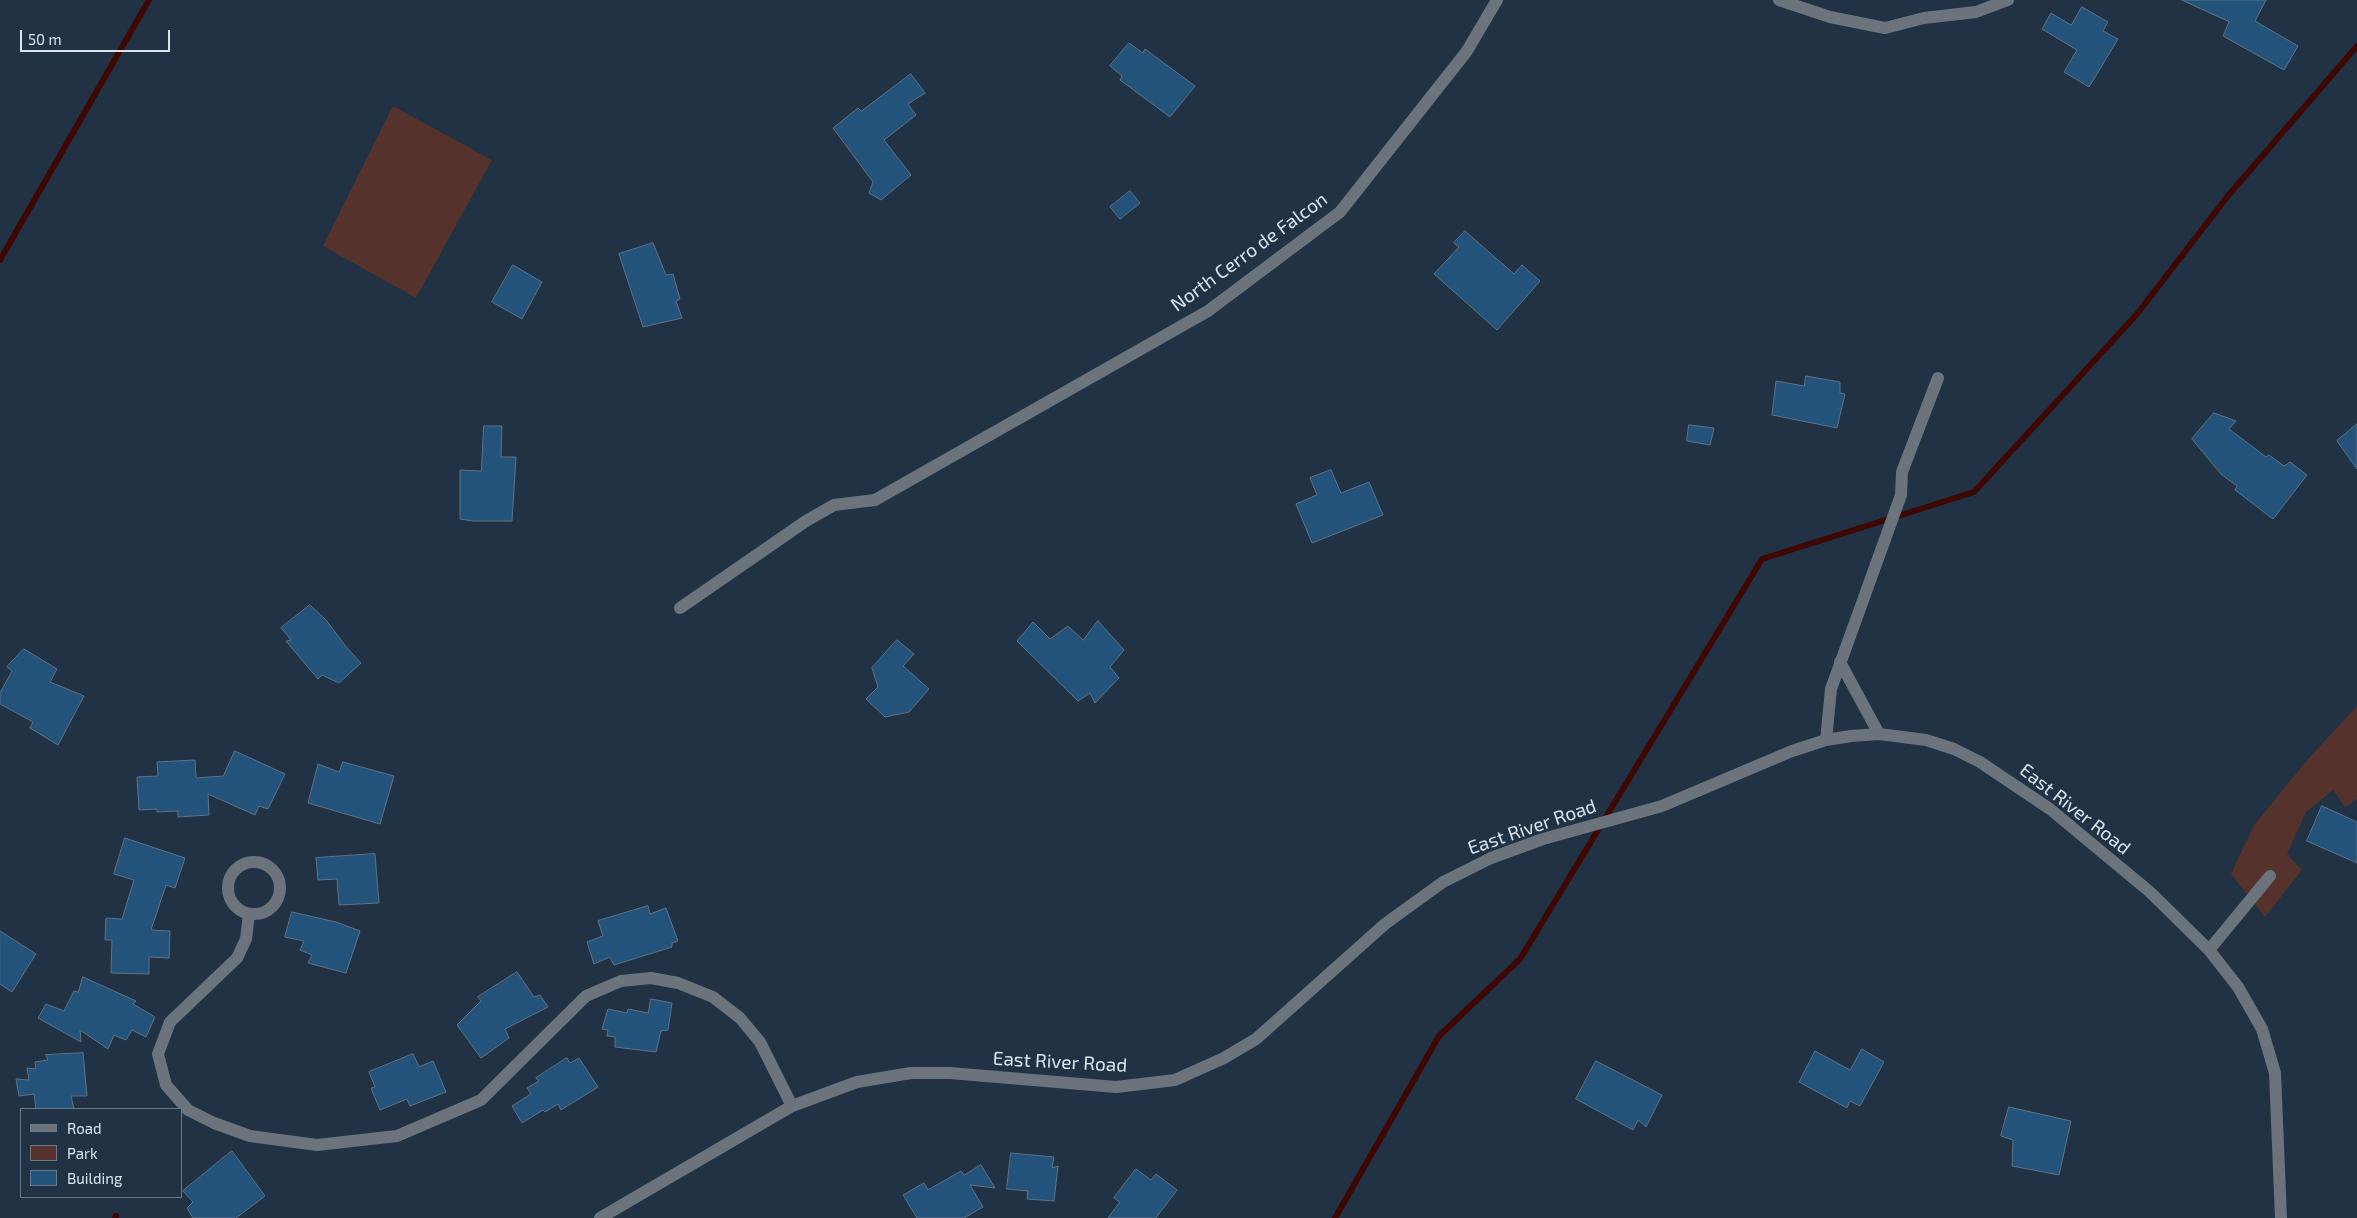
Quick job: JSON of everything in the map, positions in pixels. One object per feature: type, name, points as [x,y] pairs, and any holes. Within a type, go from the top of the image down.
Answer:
[{"type":"street","name":"North Cerro de Falcon","points":[[680,608],[806,521],[834,505],[875,500],[1208,311],[1340,212],[1467,50],[1497,0]]},
{"type":"street","points":[[1779,0],[1830,18],[1885,28],[1924,18],[1976,12],[2008,0]]},
{"type":"street","points":[[1826,740],[1831,689],[1901,494],[1902,472],[1938,378]]},
{"type":"street","points":[[1840,662],[1879,734]]},
{"type":"street","name":"East River Road","points":[[600,1218],[792,1106],[857,1082],[911,1073],[950,1073],[1116,1087],[1175,1080],[1224,1058],[1256,1039],[1283,1017],[1350,954],[1443,882],[1491,858],[1543,840],[1662,806],[1792,751],[1826,740],[1879,734],[1926,740],[1954,749],[1980,762],[2050,809],[2150,892],[2209,950],[2238,987],[2262,1029],[2275,1073],[2281,1218]]},
{"type":"street","points":[[251,862],[259,863],[274,872],[280,889],[273,906],[258,914],[249,914],[241,911],[230,899],[228,883],[236,869],[251,862]]},
{"type":"street","points":[[2209,950],[2270,876]]},
{"type":"street","points":[[249,914],[246,939],[237,958],[170,1022],[158,1054],[166,1086],[188,1110],[214,1123],[250,1136],[317,1145],[397,1136],[481,1100],[586,996],[621,981],[651,978],[678,983],[713,998],[740,1018],[760,1042],[792,1106]]},
{"type":"green space","points":[[393,106],[492,160],[416,298],[323,246]]},
{"type":"green space","points":[[2357,706],[2357,799],[2345,807],[2333,790],[2306,812],[2287,854],[2302,870],[2265,917],[2231,874],[2254,825],[2309,758]]},
{"type":"building","points":[[2182,0],[2266,0],[2255,21],[2298,46],[2284,70],[2223,36],[2229,22]]},
{"type":"building","points":[[2082,7],[2108,22],[2103,31],[2118,39],[2089,87],[2064,72],[2077,50],[2042,29],[2051,13],[2071,25]]},
{"type":"building","points":[[1129,43],[1143,53],[1145,49],[1195,86],[1170,117],[1120,80],[1122,76],[1110,66]]},
{"type":"building","points":[[911,74],[925,93],[908,104],[916,115],[884,140],[911,175],[881,200],[869,193],[873,182],[833,128],[858,108],[861,111]]},
{"type":"building","points":[[1130,191],[1140,203],[1120,219],[1110,207]]},
{"type":"building","points":[[1465,231],[1514,274],[1522,265],[1540,281],[1497,330],[1434,274],[1459,247],[1454,243]]},
{"type":"building","points":[[653,243],[666,275],[673,274],[680,299],[676,301],[682,318],[643,327],[619,254]]},
{"type":"building","points":[[513,265],[542,282],[522,319],[492,302]]},
{"type":"building","points":[[1806,376],[1840,382],[1840,393],[1845,394],[1837,428],[1772,415],[1776,381],[1804,386]]},
{"type":"building","points":[[2214,413],[2236,421],[2229,429],[2266,457],[2269,455],[2284,466],[2290,462],[2307,475],[2273,519],[2235,490],[2237,486],[2221,474],[2192,439]]},
{"type":"building","points":[[2357,424],[2357,469],[2337,441]]},
{"type":"building","points":[[1689,425],[1714,428],[1710,445],[1687,441]]},
{"type":"building","points":[[484,426],[502,426],[501,457],[516,457],[512,521],[460,519],[460,470],[481,471]]},
{"type":"building","points":[[1331,470],[1341,493],[1369,482],[1383,515],[1312,543],[1296,504],[1317,495],[1310,478]]},
{"type":"building","points":[[310,605],[326,620],[361,663],[339,683],[322,675],[318,679],[286,641],[291,640],[281,628]]},
{"type":"building","points":[[1098,621],[1124,650],[1110,667],[1119,678],[1095,703],[1090,693],[1078,701],[1017,641],[1033,622],[1050,639],[1068,626],[1083,640]]},
{"type":"building","points":[[897,640],[914,654],[903,666],[929,689],[909,712],[885,717],[866,699],[878,687],[872,668]]},
{"type":"building","points":[[24,649],[57,669],[50,682],[84,696],[58,745],[30,728],[33,722],[0,704],[0,693],[12,671],[7,667]]},
{"type":"building","points":[[235,751],[285,774],[268,809],[259,806],[255,815],[208,794],[209,815],[178,817],[178,811],[157,812],[157,809],[139,810],[137,777],[158,776],[157,762],[195,760],[196,778],[223,776]]},
{"type":"building","points":[[343,762],[394,776],[380,824],[308,803],[318,764],[339,772]]},
{"type":"building","points":[[2322,806],[2357,822],[2357,863],[2307,841]]},
{"type":"building","points":[[125,838],[185,858],[175,888],[166,885],[151,930],[170,931],[169,958],[149,957],[149,974],[111,973],[112,940],[105,940],[106,918],[122,919],[134,880],[114,874]]},
{"type":"building","points":[[375,854],[379,903],[339,905],[337,879],[318,880],[316,858]]},
{"type":"building","points":[[648,906],[650,914],[666,908],[678,941],[672,943],[672,947],[614,965],[610,957],[594,964],[587,942],[603,936],[598,921]]},
{"type":"building","points":[[292,912],[336,922],[360,931],[346,973],[308,963],[312,955],[300,950],[304,941],[285,937]]},
{"type":"building","points":[[0,931],[36,954],[12,992],[0,984]]},
{"type":"building","points":[[517,972],[534,997],[540,995],[548,1007],[505,1029],[509,1038],[481,1058],[457,1025],[481,1001],[478,997]]},
{"type":"building","points":[[83,977],[136,1001],[133,1004],[155,1017],[146,1037],[132,1030],[126,1040],[114,1035],[108,1049],[80,1030],[81,1042],[38,1018],[46,1004],[64,1011],[74,991],[78,992]]},
{"type":"building","points":[[651,999],[672,1003],[668,1030],[661,1031],[656,1052],[615,1047],[615,1037],[607,1036],[608,1030],[602,1029],[608,1009],[627,1013],[628,1009],[648,1013]]},
{"type":"building","points":[[1862,1049],[1884,1062],[1860,1106],[1850,1101],[1847,1108],[1799,1082],[1815,1051],[1850,1070]]},
{"type":"building","points":[[83,1053],[87,1096],[71,1096],[74,1108],[36,1108],[34,1094],[19,1096],[16,1079],[29,1080],[27,1068],[36,1069],[35,1062],[48,1060],[46,1055]]},
{"type":"building","points":[[413,1054],[419,1067],[433,1061],[446,1092],[410,1106],[407,1099],[380,1110],[371,1088],[375,1087],[369,1072]]},
{"type":"building","points":[[567,1058],[570,1063],[579,1058],[598,1087],[561,1110],[558,1104],[545,1112],[543,1110],[522,1123],[512,1106],[531,1094],[527,1088],[539,1081],[536,1078]]},
{"type":"building","points":[[1596,1061],[1662,1095],[1646,1127],[1638,1120],[1633,1130],[1576,1099]]},
{"type":"building","points":[[2009,1107],[2071,1121],[2059,1175],[2012,1166],[2013,1140],[2001,1136]]},
{"type":"building","points":[[232,1151],[265,1196],[236,1218],[193,1218],[187,1208],[193,1202],[183,1191]]},
{"type":"building","points":[[1011,1153],[1054,1157],[1052,1168],[1058,1166],[1054,1201],[1027,1199],[1028,1191],[1007,1189]]},
{"type":"building","points":[[981,1165],[995,1188],[970,1185],[983,1207],[964,1218],[917,1218],[903,1195],[924,1183],[928,1190],[961,1171],[964,1175]]},
{"type":"building","points":[[1136,1169],[1151,1180],[1156,1174],[1177,1190],[1156,1218],[1108,1218],[1120,1202],[1114,1198]]},
{"type":"waterway","points":[[0,260],[149,0]]},
{"type":"waterway","points":[[1335,1218],[1439,1036],[1520,959],[1762,559],[1974,492],[2137,314],[2227,197],[2357,46]]}]
